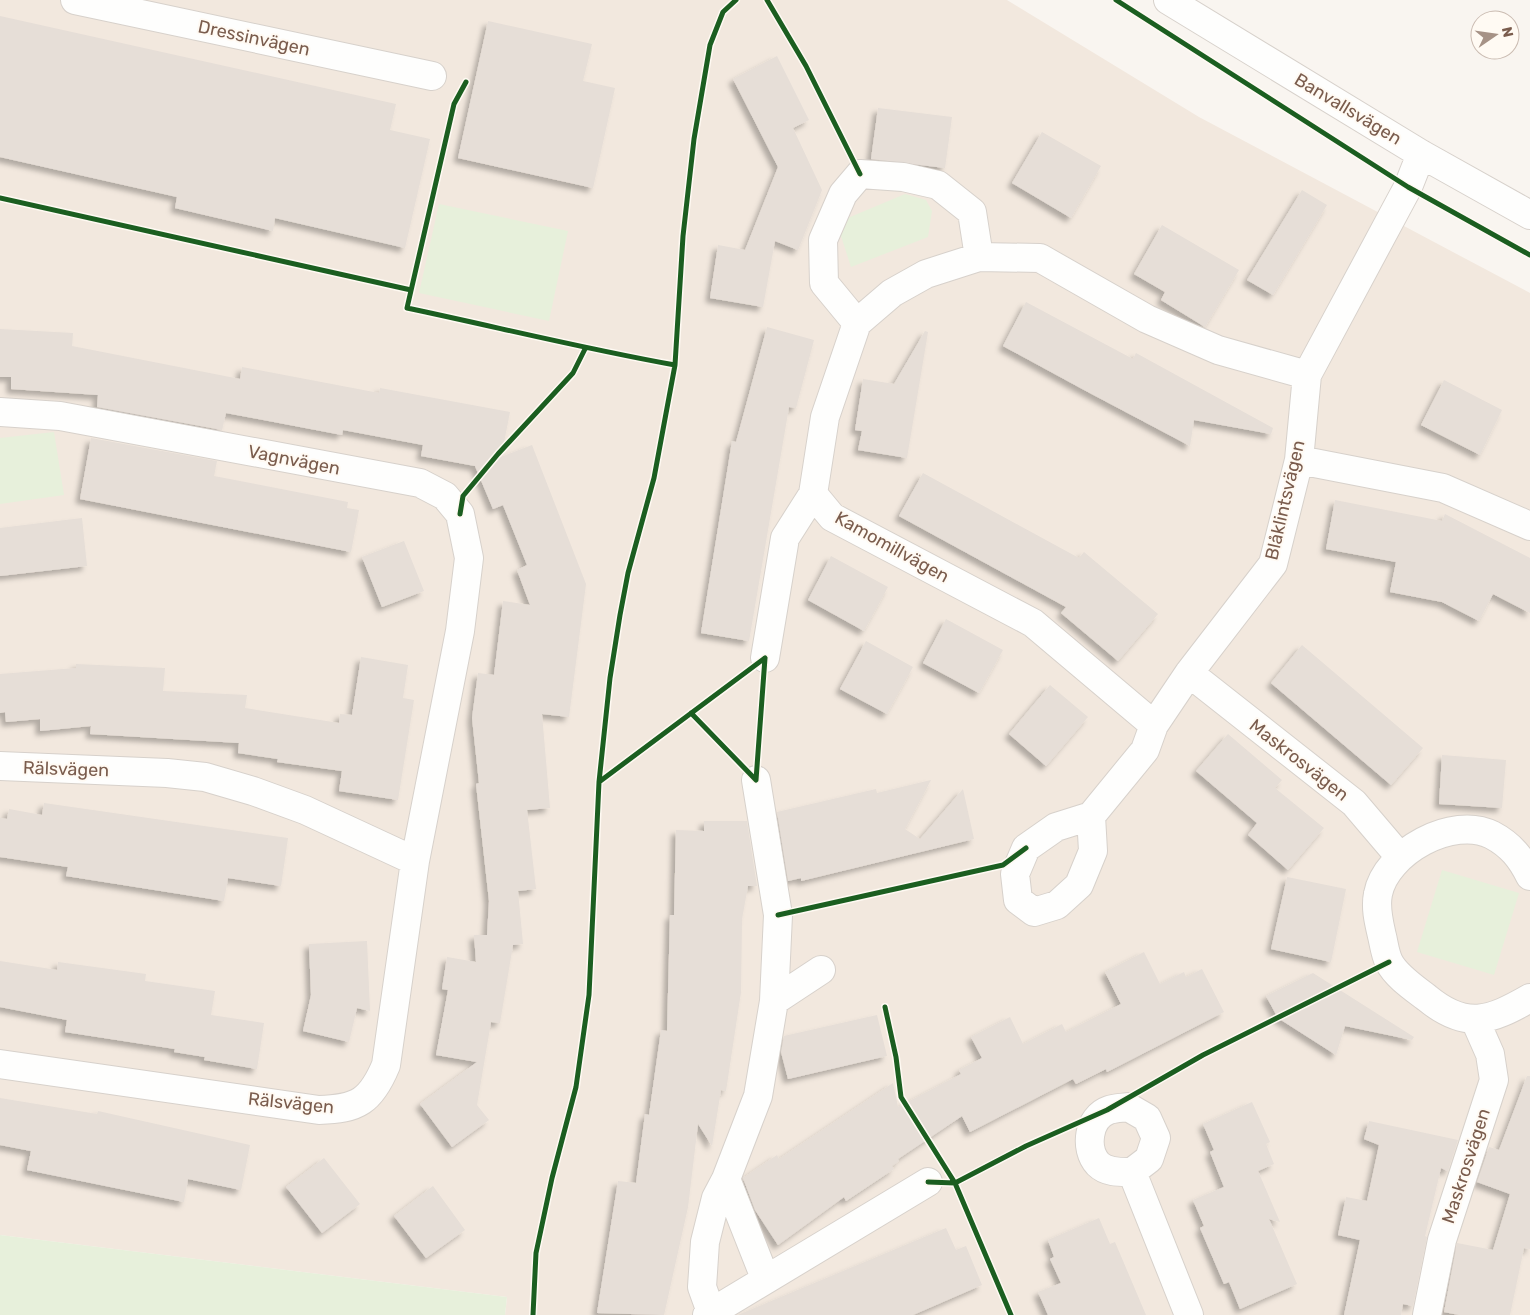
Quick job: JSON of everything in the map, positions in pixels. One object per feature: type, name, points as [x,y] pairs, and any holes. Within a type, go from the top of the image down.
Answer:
[{"type":"street","name":"Dressinvägen","points":[[76,0],[432,76]]},
{"type":"street","name":"Banvallsvägen","points":[[1168,0],[1421,154],[1530,215]]},
{"type":"street","name":"Blåklintsvägen","points":[[1092,816],[1145,750],[1154,725],[1189,673],[1273,564],[1298,460],[1307,375],[1408,187],[1421,154]]},
{"type":"street","points":[[857,323],[824,283],[823,240],[843,194],[860,174],[903,176],[938,185],[972,212],[980,258]]},
{"type":"street","points":[[765,658],[785,538],[813,494],[825,417],[857,323],[892,293],[926,274],[980,258],[1040,258],[1147,320],[1218,350],[1307,375]]},
{"type":"street","name":"Vagnvägen","points":[[0,412],[60,416],[420,483],[445,496],[460,514],[469,558],[460,631]]},
{"type":"street","points":[[1298,460],[1442,488],[1530,526]]},
{"type":"street","name":"Kamomillvägen","points":[[813,494],[832,517],[1034,623],[1154,725]]},
{"type":"street","name":"Rälsvägen","points":[[0,1064],[319,1110],[341,1109],[360,1101],[377,1087],[386,1065],[415,861],[460,631]]},
{"type":"street","name":"Maskrosvägen","points":[[1189,673],[1354,803],[1400,857]]},
{"type":"street","name":"Rälsvägen","points":[[0,766],[167,773],[205,777],[253,791],[305,810],[415,861]]},
{"type":"street","points":[[756,780],[778,916],[774,1001],[758,1096],[726,1178],[716,1198],[705,1242],[702,1287],[709,1314],[928,1182]]},
{"type":"street","points":[[1530,876],[1514,850],[1491,834],[1461,829],[1429,838],[1400,857],[1378,894],[1378,915],[1389,962],[1410,985],[1439,1008],[1475,1020],[1502,1014],[1530,998]]},
{"type":"street","points":[[774,1001],[821,970]]},
{"type":"street","name":"Maskrosvägen","points":[[1427,1315],[1442,1240],[1494,1080],[1490,1054],[1475,1020]]},
{"type":"street","points":[[1132,1172],[1189,1315]]},
{"type":"street","points":[[726,1178],[766,1278]]},
{"type":"shaded area","points":[[0,0],[1007,0],[1199,117],[1530,293],[1530,1315],[505,1315],[507,1297],[0,1235]]},
{"type":"green space","points":[[905,194],[926,200],[932,211],[928,237],[851,267],[840,233],[843,220]]},
{"type":"green space","points":[[439,204],[568,231],[549,321],[419,293]]},
{"type":"green space","points":[[54,432],[64,495],[0,504],[0,438]]},
{"type":"green space","points":[[1442,870],[1519,893],[1494,975],[1417,952]]},
{"type":"green space","points":[[0,1235],[507,1297],[505,1315],[0,1315]]},
{"type":"building","points":[[0,16],[396,104],[390,130],[430,139],[405,248],[275,218],[273,231],[175,208],[177,197],[0,157]]},
{"type":"building","points":[[488,21],[592,44],[583,81],[615,88],[593,188],[458,158]]},
{"type":"building","points":[[777,56],[809,120],[793,128],[822,190],[798,250],[775,241],[763,307],[710,298],[718,245],[745,250],[778,167],[733,79]]},
{"type":"building","points":[[878,108],[952,117],[945,168],[871,159]]},
{"type":"building","points":[[1042,132],[1101,166],[1071,218],[1012,183]]},
{"type":"building","points":[[1302,190],[1327,205],[1273,295],[1247,280]]},
{"type":"building","points":[[1162,225],[1239,270],[1205,327],[1161,300],[1165,292],[1134,274]]},
{"type":"building","points":[[1026,302],[1133,359],[1136,353],[1273,428],[1271,434],[1194,420],[1190,446],[1086,391],[1003,346]]},
{"type":"building","points":[[767,327],[814,340],[796,408],[789,407],[749,641],[701,633],[732,441],[736,442]]},
{"type":"building","points":[[0,329],[73,333],[72,346],[240,379],[242,367],[379,393],[380,388],[510,412],[501,457],[532,445],[586,584],[569,717],[542,714],[550,808],[527,810],[536,889],[518,891],[523,944],[513,945],[500,1023],[491,1022],[477,1105],[489,1120],[452,1147],[420,1104],[477,1062],[436,1055],[448,990],[442,989],[447,957],[476,962],[474,935],[487,935],[489,901],[476,784],[479,783],[472,718],[478,673],[494,675],[503,601],[530,605],[517,570],[527,565],[503,505],[493,509],[475,466],[421,456],[423,445],[343,430],[342,435],[226,413],[222,430],[97,407],[98,395],[11,389],[11,377],[0,377]]},
{"type":"building","points":[[925,331],[928,332],[907,458],[858,450],[862,431],[855,430],[863,379],[894,384]]},
{"type":"building","points":[[1444,380],[1502,410],[1480,455],[1421,425]]},
{"type":"building","points":[[91,438],[217,461],[214,476],[348,502],[347,508],[359,510],[351,552],[80,499]]},
{"type":"building","points":[[923,473],[1079,558],[1084,552],[1158,614],[1118,661],[1061,613],[1066,607],[899,516]]},
{"type":"building","points":[[1335,500],[1442,521],[1445,514],[1530,558],[1530,613],[1493,594],[1479,621],[1442,602],[1390,592],[1396,562],[1326,549]]},
{"type":"building","points":[[82,518],[87,566],[0,576],[0,528]]},
{"type":"building","points":[[404,541],[424,591],[382,607],[362,557]]},
{"type":"building","points":[[831,556],[888,587],[864,631],[808,600]]},
{"type":"building","points":[[946,619],[1003,650],[979,693],[923,663]]},
{"type":"building","points":[[866,641],[913,667],[887,714],[840,689]]},
{"type":"building","points":[[1302,645],[1423,748],[1391,785],[1271,683]]},
{"type":"building","points":[[361,657],[408,665],[403,698],[414,700],[398,800],[339,791],[342,771],[277,762],[278,759],[238,753],[239,743],[90,734],[91,726],[40,731],[40,719],[6,722],[5,712],[0,713],[0,674],[76,668],[76,664],[165,668],[163,691],[247,695],[245,708],[339,723],[340,714],[352,715]]},
{"type":"building","points":[[1050,685],[1088,717],[1046,766],[1009,734]]},
{"type":"building","points":[[1228,734],[1282,780],[1275,788],[1324,828],[1288,870],[1248,835],[1257,823],[1196,771]]},
{"type":"building","points":[[1442,755],[1506,760],[1502,808],[1439,804]]},
{"type":"building","points":[[931,780],[905,829],[920,839],[963,789],[974,839],[801,881],[801,878],[788,881],[777,812],[876,789],[877,793]]},
{"type":"building","points":[[44,803],[288,838],[281,886],[228,878],[224,901],[66,876],[68,867],[0,857],[0,818],[7,819],[9,809],[42,815]]},
{"type":"building","points":[[704,821],[747,821],[757,886],[748,886],[742,919],[741,992],[726,1091],[721,1090],[712,1146],[698,1124],[688,1207],[664,1315],[597,1313],[618,1181],[636,1183],[645,1114],[649,1115],[661,1030],[667,1031],[670,915],[674,915],[676,830],[704,831]]},
{"type":"building","points":[[1287,877],[1346,889],[1331,962],[1271,949]]},
{"type":"building","points":[[367,941],[370,1011],[357,1008],[349,1042],[303,1031],[311,995],[309,944]]},
{"type":"building","points":[[1144,952],[1160,984],[1184,972],[1186,977],[1202,969],[1224,1012],[1107,1072],[1106,1069],[1076,1084],[1073,1079],[970,1132],[962,1116],[898,1159],[899,1161],[892,1166],[894,1169],[846,1201],[844,1197],[778,1245],[755,1210],[743,1178],[777,1155],[779,1159],[893,1083],[898,1107],[961,1074],[959,1070],[982,1058],[971,1037],[1010,1017],[1023,1044],[1062,1024],[1066,1032],[1121,1004],[1105,972]]},
{"type":"building","points":[[0,961],[57,970],[58,962],[146,974],[145,981],[215,991],[211,1015],[264,1023],[257,1069],[204,1060],[205,1057],[174,1052],[175,1049],[65,1032],[67,1020],[0,1007]]},
{"type":"building","points":[[1313,973],[1414,1037],[1412,1040],[1345,1026],[1336,1055],[1278,1018],[1266,996]]},
{"type":"building","points":[[877,1015],[887,1056],[788,1079],[781,1052],[784,1036]]},
{"type":"building","points":[[1527,1076],[1530,1076],[1530,1249],[1524,1248],[1510,1315],[1459,1315],[1444,1312],[1457,1243],[1493,1250],[1510,1194],[1477,1182],[1489,1147],[1499,1150]]},
{"type":"building","points":[[0,1098],[97,1114],[98,1111],[250,1145],[241,1190],[188,1179],[184,1202],[27,1170],[31,1151],[0,1145]]},
{"type":"building","points":[[1252,1102],[1270,1142],[1266,1144],[1274,1164],[1258,1171],[1280,1222],[1269,1219],[1297,1284],[1240,1309],[1229,1282],[1224,1284],[1200,1228],[1204,1226],[1193,1200],[1224,1187],[1210,1152],[1214,1150],[1203,1124]]},
{"type":"building","points":[[1369,1121],[1458,1140],[1448,1171],[1441,1168],[1425,1236],[1427,1237],[1413,1306],[1403,1304],[1401,1315],[1344,1315],[1360,1240],[1338,1235],[1346,1197],[1367,1201],[1379,1145],[1364,1139]]},
{"type":"building","points":[[324,1158],[360,1204],[322,1233],[286,1187]]},
{"type":"building","points":[[433,1186],[465,1230],[426,1258],[394,1216]]},
{"type":"building","points":[[1099,1218],[1110,1244],[1115,1242],[1146,1315],[1048,1315],[1038,1292],[1061,1283],[1050,1259],[1054,1257],[1048,1240]]},
{"type":"building","points":[[946,1228],[956,1250],[966,1246],[982,1285],[913,1315],[738,1315]]},
{"type":"cycle path","points":[[599,782],[610,678],[620,615],[628,573],[654,478],[675,365],[683,236],[694,139],[710,45],[723,12],[736,0]]},
{"type":"cycle path","points":[[767,0],[806,66],[860,174]]},
{"type":"cycle path","points":[[1116,0],[1408,187],[1530,255]]},
{"type":"cycle path","points":[[466,82],[454,104],[407,308],[675,365]]},
{"type":"cycle path","points":[[0,198],[411,290]]},
{"type":"cycle path","points":[[460,514],[463,496],[498,454],[573,373],[585,349]]},
{"type":"cycle path","points":[[691,713],[756,780],[765,658]]},
{"type":"cycle path","points":[[533,1315],[536,1253],[552,1178],[576,1087],[589,995],[599,782],[765,658]]},
{"type":"cycle path","points":[[778,915],[1003,865],[1026,848]]},
{"type":"cycle path","points":[[928,1182],[955,1183],[1026,1146],[1107,1110],[1203,1055],[1389,962]]},
{"type":"cycle path","points":[[885,1007],[896,1057],[901,1097],[955,1183],[1011,1315]]}]
